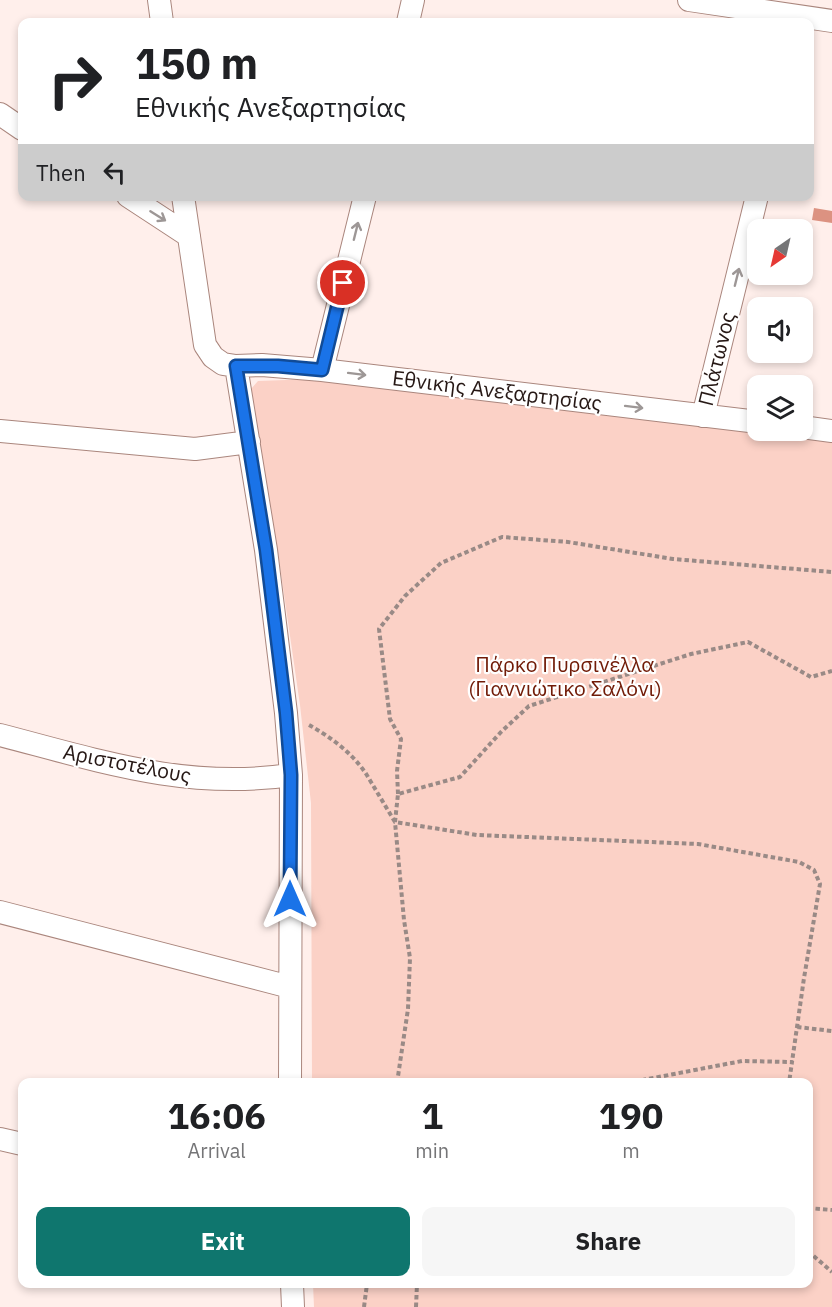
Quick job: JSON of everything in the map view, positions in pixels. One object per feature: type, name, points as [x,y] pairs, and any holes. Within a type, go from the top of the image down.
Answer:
[{"type":"street","points":[[159,0],[161,18]]},
{"type":"street","points":[[409,18],[413,0]]},
{"type":"street","points":[[689,0],[802,13],[832,21]]},
{"type":"street","points":[[0,114],[18,126]]},
{"type":"street","points":[[136,201],[189,236]]},
{"type":"street","points":[[184,201],[205,345],[218,361],[236,366],[266,550],[286,713],[291,775],[290,1078]]},
{"type":"street","points":[[322,370],[364,201]]},
{"type":"street","name":"Πλάτωνος","points":[[703,416],[756,201]]},
{"type":"street","name":"Εθνικής Ανεξαρτησίας","points":[[236,366],[278,366],[322,370],[747,421]]},
{"type":"street","points":[[813,428],[832,431]]},
{"type":"street","points":[[0,431],[195,449],[249,442]]},
{"type":"street","name":"Αριστοτέλους","points":[[0,735],[130,769],[162,775],[214,779],[269,778],[291,775]]},
{"type":"street","points":[[0,912],[290,987]]},
{"type":"street","points":[[0,1139],[18,1143]]},
{"type":"street","points":[[292,1288],[293,1307]]},
{"type":"path","points":[[398,1078],[408,1009],[410,958],[395,822],[401,739],[390,719],[379,629],[405,596],[441,563],[502,537],[568,542],[674,559],[832,572]]},
{"type":"path","points":[[398,794],[460,777],[501,732],[529,706],[691,654],[748,642],[811,677],[832,671]]},
{"type":"path","points":[[286,713],[322,732],[356,761],[395,822],[477,836],[698,844],[799,861],[814,870],[820,884],[790,1078]]},
{"type":"path","points":[[797,1027],[832,1031]]},
{"type":"path","points":[[653,1078],[742,1061],[792,1062]]},
{"type":"path","points":[[813,1208],[832,1210]]},
{"type":"path","points":[[813,1255],[832,1272]]},
{"type":"path","points":[[364,1307],[366,1288]]},
{"type":"path","points":[[416,1307],[417,1288]]},
{"type":"green space","name":"Πάρκο Πυρσινέλλα (Γιαννιώτικο Σαλόνι)","points":[[313,379],[747,430],[747,441],[813,441],[813,438],[832,440],[832,1307],[314,1307],[313,1288],[813,1288],[813,1078],[312,1078],[311,803],[300,705],[278,553],[250,395],[251,389],[258,381]]},
{"type":"shaded area","points":[[814,208],[832,211],[832,223],[812,219]]},
{"type":"route","points":[[290,899],[291,775],[286,713],[266,550],[236,366],[262,365],[322,370],[343,283]]}]
